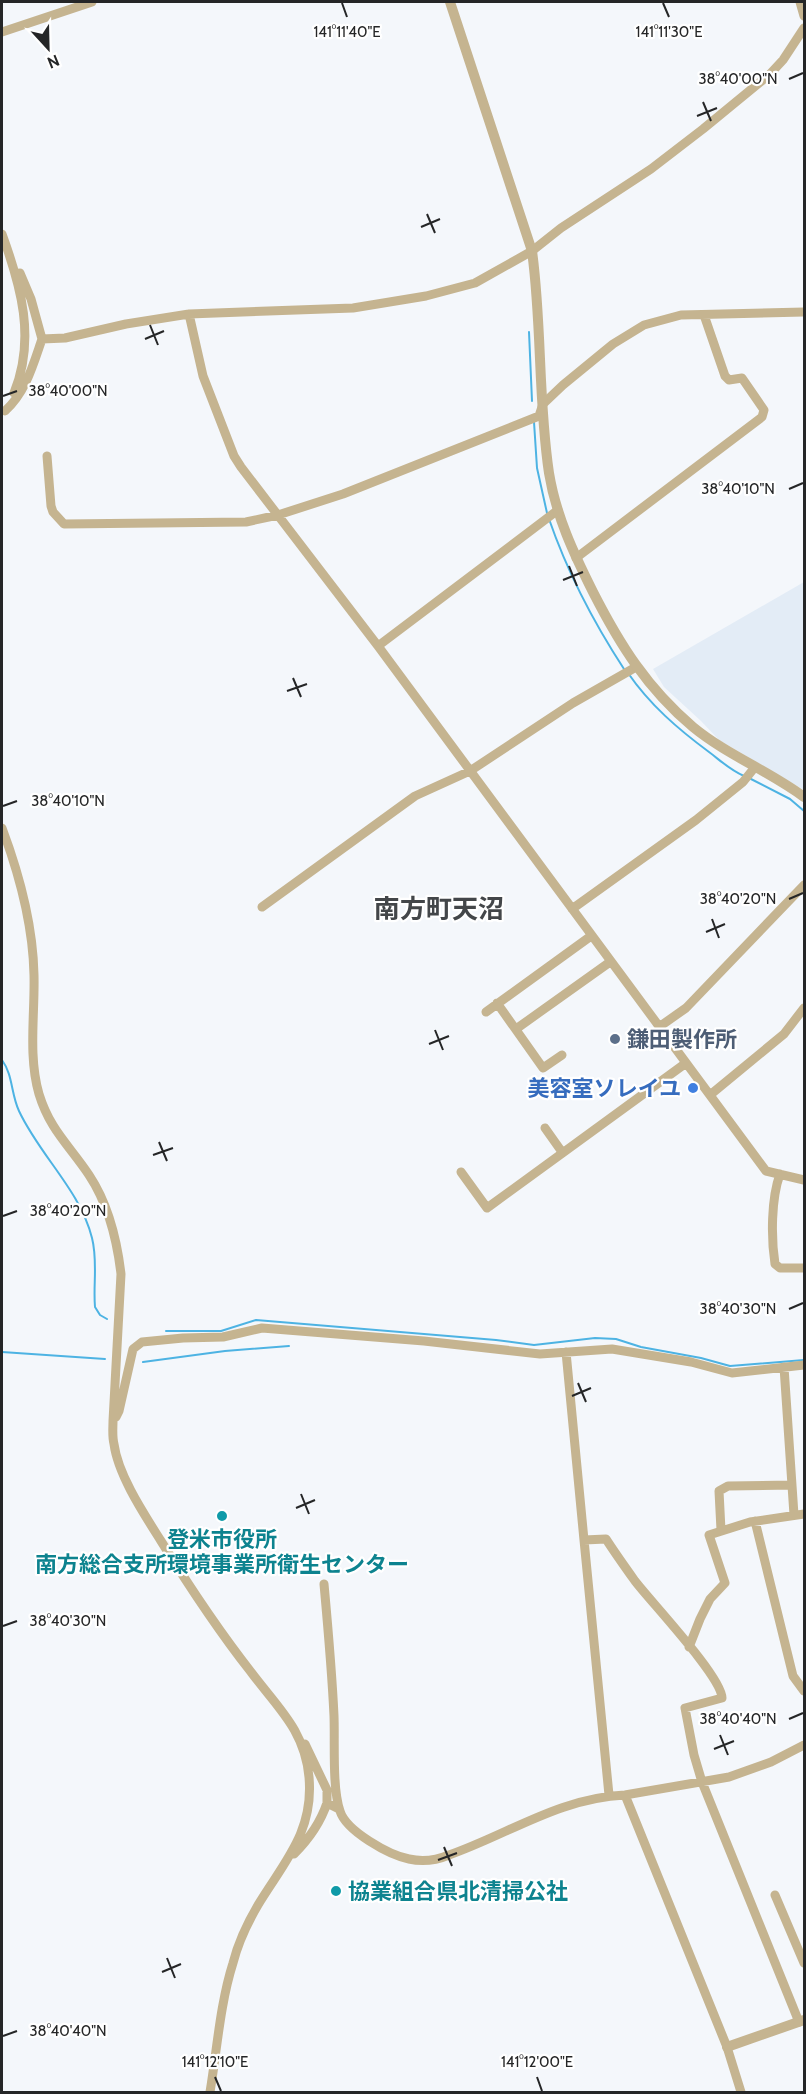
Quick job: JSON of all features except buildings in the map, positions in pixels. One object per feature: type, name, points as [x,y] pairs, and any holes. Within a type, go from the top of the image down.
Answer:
[{"type":"street","points":[[2,32],[92,2]]},
{"type":"street","points":[[450,2],[532,251],[552,515],[616,636],[630,671],[750,774],[804,797]]},
{"type":"street","points":[[800,2],[804,16]]},
{"type":"street","points":[[42,339],[65,338],[126,324],[189,314],[353,308],[426,296],[475,283],[532,251],[561,228],[651,169],[704,129],[770,74],[783,60],[804,28]]},
{"type":"street","points":[[2,234],[14,268],[24,314],[26,346],[20,379],[3,414]]},
{"type":"street","points":[[3,414],[15,402],[29,377],[42,339],[22,275],[14,268]]},
{"type":"street","points":[[47,456],[51,506],[53,512],[64,524],[246,522],[278,515],[343,494],[539,416],[543,404],[613,344],[644,325],[681,315],[804,312]]},
{"type":"street","points":[[189,314],[203,376],[234,456],[378,646],[766,1171],[804,1180]]},
{"type":"street","points":[[576,558],[762,417],[764,410],[742,378],[729,380],[725,376],[704,315]]},
{"type":"street","points":[[378,646],[552,515]]},
{"type":"street","points":[[262,907],[415,796],[470,771],[563,710],[630,671]]},
{"type":"street","points":[[572,909],[696,820],[750,774]]},
{"type":"street","points":[[2,828],[20,879],[28,912],[34,973],[33,1062],[38,1091],[51,1125],[98,1189],[113,1229],[118,1251],[121,1274],[113,1421],[117,1456],[143,1513],[209,1615],[250,1672],[294,1726],[317,1765],[327,1790],[327,1803],[322,1818],[311,1836],[289,1860],[257,1906],[233,1963],[210,2092]]},
{"type":"street","points":[[659,1028],[686,1008],[804,885]]},
{"type":"street","points":[[486,1012],[591,936]]},
{"type":"street","points":[[516,1029],[610,962]]},
{"type":"street","points":[[497,1003],[543,1068],[562,1055]]},
{"type":"street","points":[[710,1095],[784,1034],[804,1008]]},
{"type":"street","points":[[461,1173],[487,1208],[686,1063]]},
{"type":"street","points":[[545,1128],[562,1152]]},
{"type":"street","points":[[780,1174],[775,1187],[774,1264],[780,1268],[804,1268]]},
{"type":"street","points":[[113,1421],[119,1411],[133,1349],[142,1342],[223,1337],[262,1328],[446,1343],[540,1354],[612,1349],[691,1362],[732,1373],[804,1365]]},
{"type":"street","points":[[566,1352],[609,1796]]},
{"type":"street","points":[[689,1647],[710,1599],[725,1583],[709,1534],[755,1521],[799,1514],[792,1485],[784,1367]]},
{"type":"street","points":[[721,1530],[719,1491],[728,1486],[792,1485]]},
{"type":"street","points":[[755,1521],[793,1676],[804,1691]]},
{"type":"street","points":[[584,1540],[606,1539],[633,1579],[722,1691],[722,1698],[685,1708],[694,1755],[702,1782],[802,2021],[727,2047]]},
{"type":"street","points":[[324,1584],[333,1686],[336,1795],[339,1809],[349,1825],[363,1837],[396,1855],[408,1859],[428,1860],[448,1856],[537,1816],[570,1804],[702,1782],[751,1770],[804,1744]]},
{"type":"street","points":[[289,1860],[300,1836],[308,1810],[310,1792],[306,1760],[294,1726]]},
{"type":"street","points":[[625,1795],[727,2047],[741,2092]]},
{"type":"street","points":[[327,1803],[339,1809]]},
{"type":"street","points":[[775,1895],[804,1964]]},
{"type":"shaded area","points":[[804,582],[804,790],[719,740],[664,687],[653,669]]},
{"type":"waterway","points":[[529,332],[532,401]]},
{"type":"waterway","points":[[534,422],[537,468],[547,513]]},
{"type":"waterway","points":[[549,519],[582,596],[624,669]]},
{"type":"waterway","points":[[628,673],[655,706],[676,725],[726,765],[744,776]]},
{"type":"waterway","points":[[749,778],[790,799],[804,811]]},
{"type":"waterway","points":[[2,1060],[6,1066],[19,1111],[69,1189],[86,1221],[95,1255],[95,1307],[100,1315],[107,1319]]},
{"type":"waterway","points":[[166,1331],[221,1331],[256,1320],[534,1345],[595,1338],[616,1339],[641,1347],[730,1366],[804,1360]]},
{"type":"waterway","points":[[143,1362],[225,1351],[289,1346]]},
{"type":"waterway","points":[[2,1352],[105,1359]]},
{"type":"place","name":"鎌田製作所","points":[[615,1039]]},
{"type":"place","name":"美容室ソレイユ","points":[[693,1088]]},
{"type":"place","name":"登米市役所 南方総合支所環境事業所衛生センター","points":[[222,1516]]},
{"type":"place","name":"協業組合県北清掃公社","points":[[336,1891]]},
{"type":"district","name":"南方町天沼","points":[[439,909]]}]
